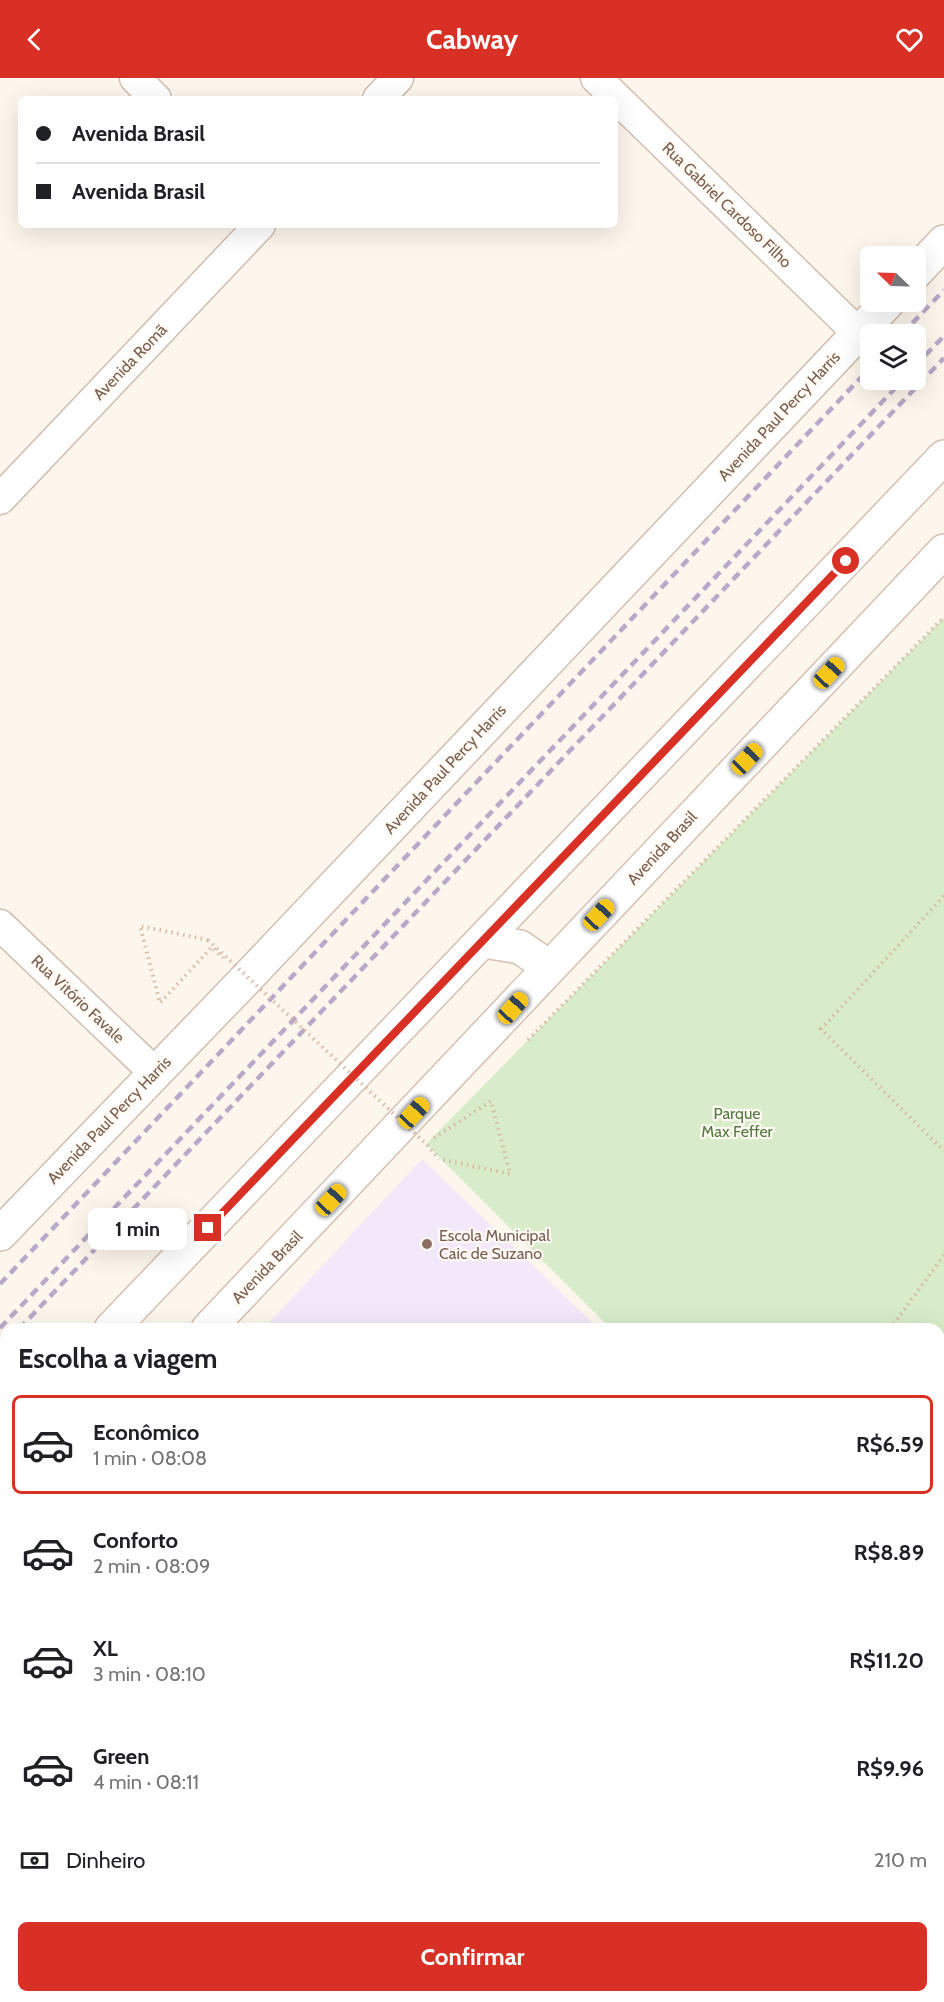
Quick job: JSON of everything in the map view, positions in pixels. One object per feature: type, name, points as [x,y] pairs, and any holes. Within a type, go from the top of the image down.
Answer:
[{"type":"main road","points":[[926,261],[944,242]]},
{"type":"main road","name":"Avenida Paul Percy Harris","points":[[0,1234],[878,312]]},
{"type":"main road","points":[[117,1323],[944,458]]},
{"type":"main road","name":"Avenida Brasil","points":[[214,1323],[944,551]]},
{"type":"main road","points":[[484,941],[520,947],[549,967]]},
{"type":"street","points":[[135,78],[153,96]]},
{"type":"street","points":[[381,96],[398,78]]},
{"type":"street","name":"Rua Gabriel Cardoso Filho","points":[[596,78],[614,96]]},
{"type":"street","name":"Rua Gabriel Cardoso Filho","points":[[618,99],[858,333]]},
{"type":"street","name":"Avenida Romã","points":[[0,499],[257,228]]},
{"type":"street","name":"Rua Vitório Favale","points":[[0,925],[155,1073]]},
{"type":"path","points":[[526,1042],[944,617]]},
{"type":"path","points":[[944,896],[821,1029],[944,1151]]},
{"type":"path","points":[[212,947],[160,1003],[140,926],[208,940],[426,1144],[439,1159],[510,1174],[492,1101],[426,1144]]},
{"type":"path","points":[[426,1144],[451,1118]]},
{"type":"path","points":[[894,1323],[944,1255]]},
{"type":"shaded area","name":"Escola Municipal Caic de Suzano","points":[[422,1159],[593,1323],[269,1323]]},
{"type":"green space","name":"Parque Max Feffer","points":[[944,617],[944,1323],[605,1323],[426,1144]]},
{"type":"railway","points":[[912,324],[944,290]]},
{"type":"railway","points":[[926,355],[944,336]]},
{"type":"railway","points":[[25,1323],[944,358]]},
{"type":"railway","points":[[0,1284],[860,379]]},
{"type":"railway","points":[[5,1323],[893,390]]},
{"type":"place","name":"Escola Municipal Caic de Suzano","points":[[427,1244]]},
{"type":"route","points":[[208,1228],[846,561]]}]
